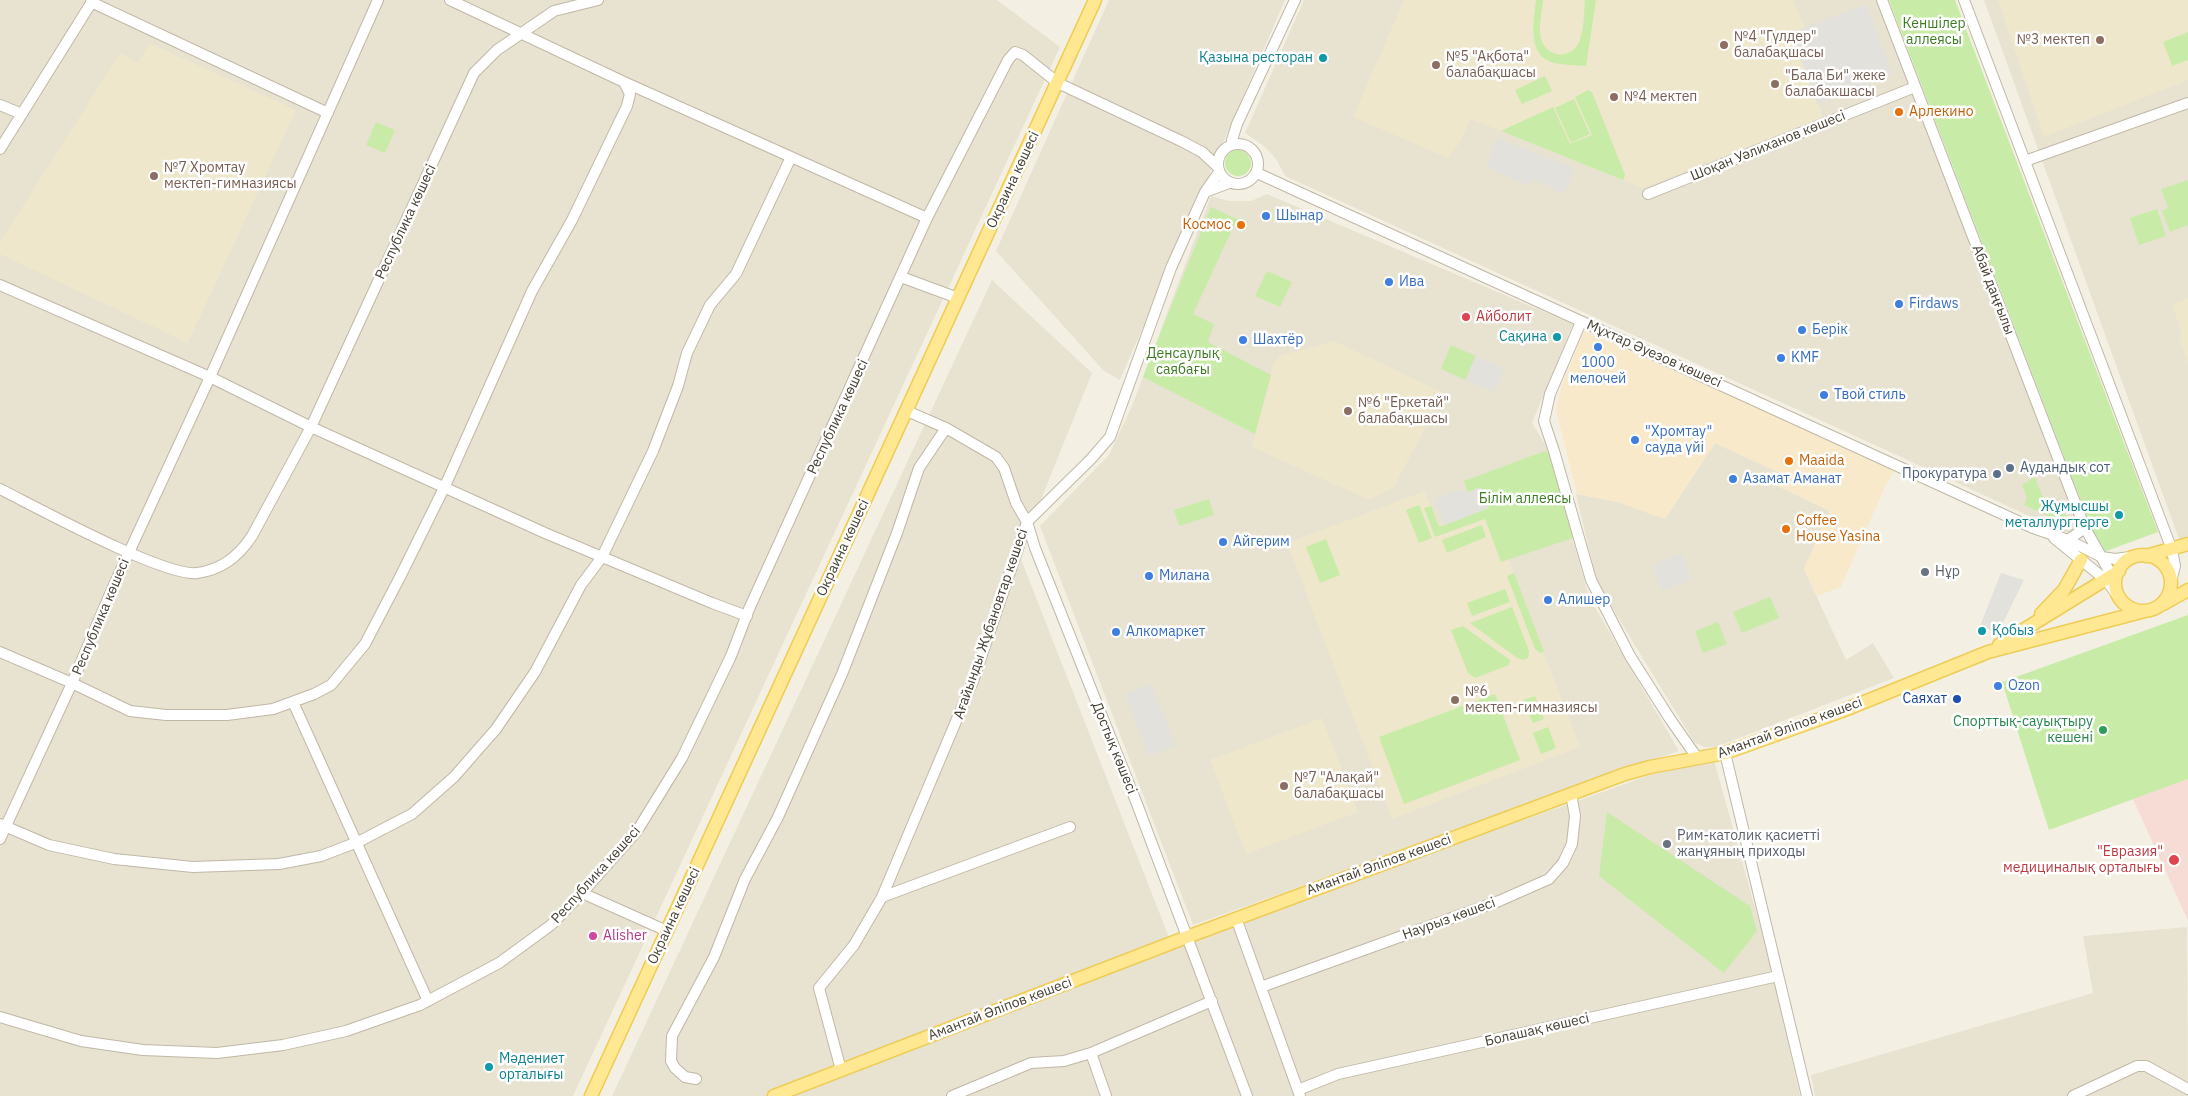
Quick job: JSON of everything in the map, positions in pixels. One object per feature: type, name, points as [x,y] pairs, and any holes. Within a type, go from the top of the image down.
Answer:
[{"type":"main road","name":"Окраина көшесі","points":[[591,1096],[1095,0]]},
{"type":"main road","points":[[2188,544],[2172,550],[2130,559],[2112,576],[2120,599],[2130,608],[2145,611],[2188,590]]},
{"type":"main road","points":[[2142,556],[2154,558],[2166,567],[2171,581],[2167,598],[2160,605]]},
{"type":"main road","points":[[2032,624],[2064,590],[2081,560]]},
{"type":"main road","name":"Амантай Әліпов көшесі","points":[[1988,652],[2112,576]]},
{"type":"main road","name":"Амантай Әліпов көшесі","points":[[774,1096],[1236,918],[1572,794],[1650,767],[1725,753],[1842,711],[1988,652],[2145,611]]},
{"type":"street","name":"Республика көшесі","points":[[0,838],[3,825],[72,683],[129,552],[210,377],[378,0]]},
{"type":"street","points":[[450,0],[624,82],[927,218]]},
{"type":"street","name":"Республика көшесі","points":[[0,489],[153,562],[189,573],[196,573],[229,562],[242,550],[252,536],[311,427],[474,73],[497,50],[520,32],[554,11],[598,0]]},
{"type":"street","points":[[1233,144],[1232,140],[1237,124],[1295,0]]},
{"type":"street","name":"Абай даңғылы","points":[[1882,0],[2086,528],[2112,576]]},
{"type":"street","points":[[1964,0],[2172,550],[2175,566],[2171,581]]},
{"type":"street","points":[[0,149],[92,1],[328,113]]},
{"type":"street","name":"Республика көшесі","points":[[0,1017],[81,1041],[143,1050],[217,1053],[282,1045],[346,1031],[428,1001],[499,963],[551,925],[582,894],[637,831],[682,758],[731,656],[927,218],[1008,60],[1015,52],[1024,55],[1058,83]]},
{"type":"street","name":"Республика көшесі","points":[[0,652],[72,683],[130,711],[166,715],[227,715],[273,709],[331,685],[365,644],[445,486],[532,291],[572,220],[627,106],[630,94],[624,82]]},
{"type":"street","points":[[1058,83],[1202,152],[1229,183]]},
{"type":"street","name":"Шоқан Уәлиханов көшесі","points":[[1648,194],[1915,87]]},
{"type":"street","points":[[2025,161],[2188,103]]},
{"type":"street","points":[[0,104],[22,114]]},
{"type":"street","points":[[1202,152],[1221,153],[1233,144],[1245,145],[1253,150],[1257,157],[1257,173],[1248,182],[1242,184],[1229,183],[1205,192]]},
{"type":"street","points":[[1218,170],[1221,153]]},
{"type":"street","points":[[3,825],[49,845],[114,858],[193,866],[279,864],[321,856],[355,843],[412,814],[454,777],[496,729],[535,672],[580,585],[602,557],[652,451],[678,386],[686,353],[710,305],[736,274],[791,157]]},
{"type":"street","name":"Ағайынды Жұбановтар көшесі","points":[[841,1070],[820,988],[854,946],[882,897],[973,681],[1027,522],[1091,459],[1110,437],[1171,268],[1205,192],[1218,170]]},
{"type":"street","name":"Мұхтар Әуезов көшесі","points":[[1257,173],[2051,536],[2068,540],[2102,557],[2115,559],[2142,556]]},
{"type":"street","points":[[901,277],[958,298]]},
{"type":"street","points":[[0,285],[210,377],[311,427],[602,557],[748,616]]},
{"type":"street","points":[[1581,322],[1550,394],[1544,421],[1591,580],[1630,656],[1698,759]]},
{"type":"street","name":"Достық көшесі","points":[[906,411],[946,428],[996,457],[1004,468],[1016,503],[1027,522],[1247,1096]]},
{"type":"street","points":[[696,1079],[685,1077],[671,1061],[672,1036],[714,957],[744,879],[778,817],[842,674],[897,533],[919,468],[946,428]]},
{"type":"street","points":[[2068,540],[2086,528]]},
{"type":"street","name":"Мұхтар Әуезов көшесі","points":[[2051,536],[2081,560],[2112,576]]},
{"type":"street","points":[[293,702],[355,843],[428,1001]]},
{"type":"street","points":[[1725,753],[1806,1096]]},
{"type":"street","name":"Наурыз көшесі","points":[[1261,987],[1499,901],[1549,879],[1563,863],[1572,844],[1575,816],[1572,794]]},
{"type":"street","points":[[882,897],[1070,826]]},
{"type":"street","points":[[582,894],[667,931]]},
{"type":"street","points":[[1236,918],[1299,1093]]},
{"type":"street","name":"Болашақ көшесі","points":[[1299,1093],[1338,1074],[1778,976]]},
{"type":"street","points":[[952,1096],[969,1093],[1032,1063],[1064,1061],[1091,1052],[1212,1001]]},
{"type":"street","points":[[1091,1052],[1106,1096]]},
{"type":"street","points":[[2073,1096],[2128,1069],[2146,1066],[2188,1089]]},
{"type":"shaded area","points":[[0,0],[997,0],[1060,47],[573,1096],[0,1096]]},
{"type":"shaded area","points":[[1109,0],[1285,0],[1120,380],[1104,371],[996,251]]},
{"type":"shaded area","points":[[1304,0],[1877,0],[2079,524],[2078,529],[2071,533],[2058,531],[1901,457],[1285,176],[1276,159],[1265,147],[1245,133]]},
{"type":"shaded area","points":[[1404,0],[1793,0],[1805,28],[1791,33],[1823,117],[1643,188],[1471,119],[1460,142],[1448,158],[1353,117]]},
{"type":"shaded area","points":[[1984,0],[2188,0],[2188,536],[2179,539]]},
{"type":"shaded area","name":"№3 мектеп","points":[[1998,0],[2188,0],[2188,80],[2044,137]]},
{"type":"shaded area","points":[[1866,4],[1893,75],[1817,104],[1791,33]]},
{"type":"shaded area","name":"№7 Хромтау мектеп-гимназиясы","points":[[149,43],[296,110],[188,343],[0,254],[0,242],[120,53],[138,63]]},
{"type":"shaded area","points":[[1497,138],[1575,168],[1564,194],[1532,179],[1528,186],[1487,167]]},
{"type":"shaded area","points":[[1267,194],[1573,324],[1532,423],[1546,446],[1589,597],[1679,751],[1193,925],[1040,526],[1109,455],[1132,406],[1211,196],[1229,201],[1251,201]]},
{"type":"shaded area","points":[[992,280],[1092,373],[1019,554],[1172,945],[1712,753],[1767,951],[1800,1096],[612,1096]]},
{"type":"shaded area","points":[[2188,298],[2188,364],[2179,338],[2182,336],[2172,304]]},
{"type":"shaded area","points":[[1584,331],[1895,469],[1884,489],[1841,587],[1817,596],[1804,569],[1830,511],[1773,484],[1778,472],[1715,443],[1665,519],[1618,502],[1577,494],[1556,410],[1562,385]]},
{"type":"shaded area","name":"№6 \"Еркетай\" балабақшасы","points":[[1334,341],[1444,393],[1394,487],[1369,500],[1252,447],[1274,363],[1280,356]]},
{"type":"shaded area","points":[[1476,356],[1504,368],[1494,392],[1465,380]]},
{"type":"shaded area","points":[[1715,443],[1778,472],[1773,484],[1830,511],[1804,569],[1846,660],[1873,643],[1894,678],[1716,747],[1704,747],[1694,742],[1597,583],[1576,494],[1618,502],[1665,519]]},
{"type":"shaded area","points":[[1480,487],[1489,508],[1445,525],[1435,499],[1456,490],[1468,492]]},
{"type":"shaded area","name":"№6 мектеп-гимназиясы","points":[[1425,491],[1439,527],[1489,508],[1580,747],[1392,819],[1287,543]]},
{"type":"shaded area","points":[[1682,553],[1692,579],[1662,591],[1652,565]]},
{"type":"shaded area","points":[[2001,573],[2024,580],[1998,633],[1980,626]]},
{"type":"shaded area","points":[[1151,684],[1176,746],[1149,756],[1125,694]]},
{"type":"shaded area","name":"№7 \"Алақай\" балабақшасы","points":[[1322,718],[1358,812],[1246,854],[1210,760]]},
{"type":"shaded area","name":"\"Евразия\" медициналық орталығы","points":[[2188,779],[2188,921],[2133,799]]},
{"type":"shaded area","points":[[2187,927],[2188,1096],[1815,1096],[1811,1075],[2093,993],[2083,936]]},
{"type":"green space","points":[[1536,0],[1543,0],[1540,34],[1544,45],[1553,53],[1565,54],[1575,48],[1579,42],[1584,21],[1585,0],[1596,0],[1586,66],[1554,63],[1545,59],[1539,53],[1535,45],[1533,27]]},
{"type":"green space","name":"Кеншілер аллеясы","points":[[1889,0],[1955,0],[2158,532],[2101,553]]},
{"type":"green space","points":[[2188,32],[2188,60],[2172,66],[2163,42]]},
{"type":"green space","points":[[1545,76],[1552,91],[1522,104],[1515,90]]},
{"type":"green space","points":[[1588,90],[1592,92],[1625,175],[1623,180],[1501,131],[1553,107],[1570,144],[1592,135],[1575,97]]},
{"type":"green space","points":[[1574,99],[1590,134],[1571,143],[1555,108]]},
{"type":"green space","points":[[376,122],[395,130],[385,153],[366,145]]},
{"type":"green space","points":[[1238,150],[1247,154],[1251,163],[1247,172],[1238,176],[1229,172],[1225,163],[1229,154]]},
{"type":"green space","points":[[2188,180],[2188,225],[2170,232],[2162,211],[2168,208],[2161,189]]},
{"type":"green space","name":"Денсаулық саябағы","points":[[1211,207],[1237,219],[1193,314],[1214,324],[1208,342],[1271,375],[1255,434],[1143,377]]},
{"type":"green space","points":[[2157,209],[2166,236],[2139,245],[2130,218]]},
{"type":"green space","points":[[1267,271],[1292,282],[1280,307],[1255,296]]},
{"type":"green space","points":[[1451,345],[1476,356],[1465,380],[1441,369]]},
{"type":"green space","name":"Білім аллеясы","points":[[1545,451],[1549,453],[1573,538],[1501,562],[1485,519],[1435,537],[1424,508],[1431,506],[1439,527],[1489,508],[1468,492],[1464,481]]},
{"type":"green space","points":[[2035,477],[2047,508],[2061,505],[2068,522],[2061,522],[2024,505],[2027,498],[2022,485]]},
{"type":"green space","points":[[1209,499],[1214,515],[1179,526],[1174,510]]},
{"type":"green space","points":[[1419,505],[1432,538],[1419,543],[1406,510]]},
{"type":"green space","points":[[1482,525],[1486,537],[1447,553],[1442,540]]},
{"type":"green space","points":[[1326,539],[1340,575],[1320,583],[1306,547]]},
{"type":"green space","points":[[1514,573],[1544,652],[1540,653],[1535,649],[1507,576]]},
{"type":"green space","points":[[1505,589],[1510,602],[1472,616],[1467,603]]},
{"type":"green space","points":[[1770,597],[1779,618],[1742,633],[1733,612]]},
{"type":"green space","points":[[1512,607],[1529,651],[1528,658],[1523,660],[1517,658],[1470,623]]},
{"type":"green space","name":"Спорттық-сауықтыру кешені","points":[[2188,615],[2188,779],[2049,830],[2002,682]]},
{"type":"green space","points":[[1718,622],[1727,644],[1703,653],[1695,631]]},
{"type":"green space","points":[[1463,626],[1510,660],[1509,665],[1475,678],[1468,673],[1451,630]]},
{"type":"green space","points":[[1495,694],[1520,760],[1404,804],[1379,737]]},
{"type":"green space","points":[[1535,696],[1544,719],[1533,723],[1523,700]]},
{"type":"green space","points":[[1548,727],[1556,748],[1541,754],[1533,733]]},
{"type":"green space","points":[[1607,812],[1750,906],[1757,931],[1724,973],[1599,876]]},
{"type":"place","name":"№3 мектеп","points":[[2100,40]]},
{"type":"place","name":"№4 \"Гүлдер\" балабақшасы","points":[[1724,45]]},
{"type":"place","name":"Қазына ресторан","points":[[1323,58]]},
{"type":"place","name":"№5 \"Ақбота\" балабақшасы","points":[[1436,65]]},
{"type":"place","name":"\"Бала Би\" жеке балабакшасы","points":[[1775,84]]},
{"type":"place","name":"№4 мектеп","points":[[1614,97]]},
{"type":"place","name":"Арлекино","points":[[1899,112]]},
{"type":"place","name":"№7 Хромтау мектеп-гимназиясы","points":[[154,176]]},
{"type":"place","name":"Шынар","points":[[1266,216]]},
{"type":"place","name":"Космос","points":[[1241,225]]},
{"type":"place","name":"Ива","points":[[1389,282]]},
{"type":"place","name":"Firdaws","points":[[1899,304]]},
{"type":"place","name":"Айболит","points":[[1466,317]]},
{"type":"place","name":"Берік","points":[[1802,330]]},
{"type":"place","name":"Сақина","points":[[1557,337]]},
{"type":"place","name":"Шахтёр","points":[[1243,340]]},
{"type":"place","name":"1000 мелочей","points":[[1598,347]]},
{"type":"place","name":"KMF","points":[[1781,358]]},
{"type":"place","name":"Твой стиль","points":[[1824,395]]},
{"type":"place","name":"№6 \"Еркетай\" балабақшасы","points":[[1348,411]]},
{"type":"place","name":"\"Хромтау\" сауда үйі","points":[[1635,440]]},
{"type":"place","name":"Maaida","points":[[1789,461]]},
{"type":"place","name":"Аудандық сот","points":[[2010,468]]},
{"type":"place","name":"Прокуратура","points":[[1997,474]]},
{"type":"place","name":"Азамат Аманат","points":[[1733,479]]},
{"type":"place","name":"Жұмысшы металлургтерге","points":[[2119,515]]},
{"type":"place","name":"Coffee House Yasina","points":[[1786,529]]},
{"type":"place","name":"Айгерим","points":[[1223,542]]},
{"type":"place","name":"Нұр","points":[[1925,572]]},
{"type":"place","name":"Милана","points":[[1149,576]]},
{"type":"place","name":"Алишер","points":[[1548,600]]},
{"type":"place","name":"Қобыз","points":[[1982,631]]},
{"type":"place","name":"Алкомаркет","points":[[1116,632]]},
{"type":"place","name":"Ozon","points":[[1998,686]]},
{"type":"place","name":"Саяхат","points":[[1957,699]]},
{"type":"place","name":"№6 мектеп-гимназиясы","points":[[1455,700]]},
{"type":"place","name":"Спорттық-сауықтыру кешені","points":[[2103,730]]},
{"type":"place","name":"№7 \"Алақай\" балабақшасы","points":[[1284,786]]},
{"type":"place","name":"Рим-католик қасиетті жанұяның приходы","points":[[1667,844]]},
{"type":"place","name":"\"Евразия\" медициналық орталығы","points":[[2174,860]]},
{"type":"place","name":"Alisher","points":[[593,936]]},
{"type":"place","name":"Мәдениет орталығы","points":[[489,1067]]}]
